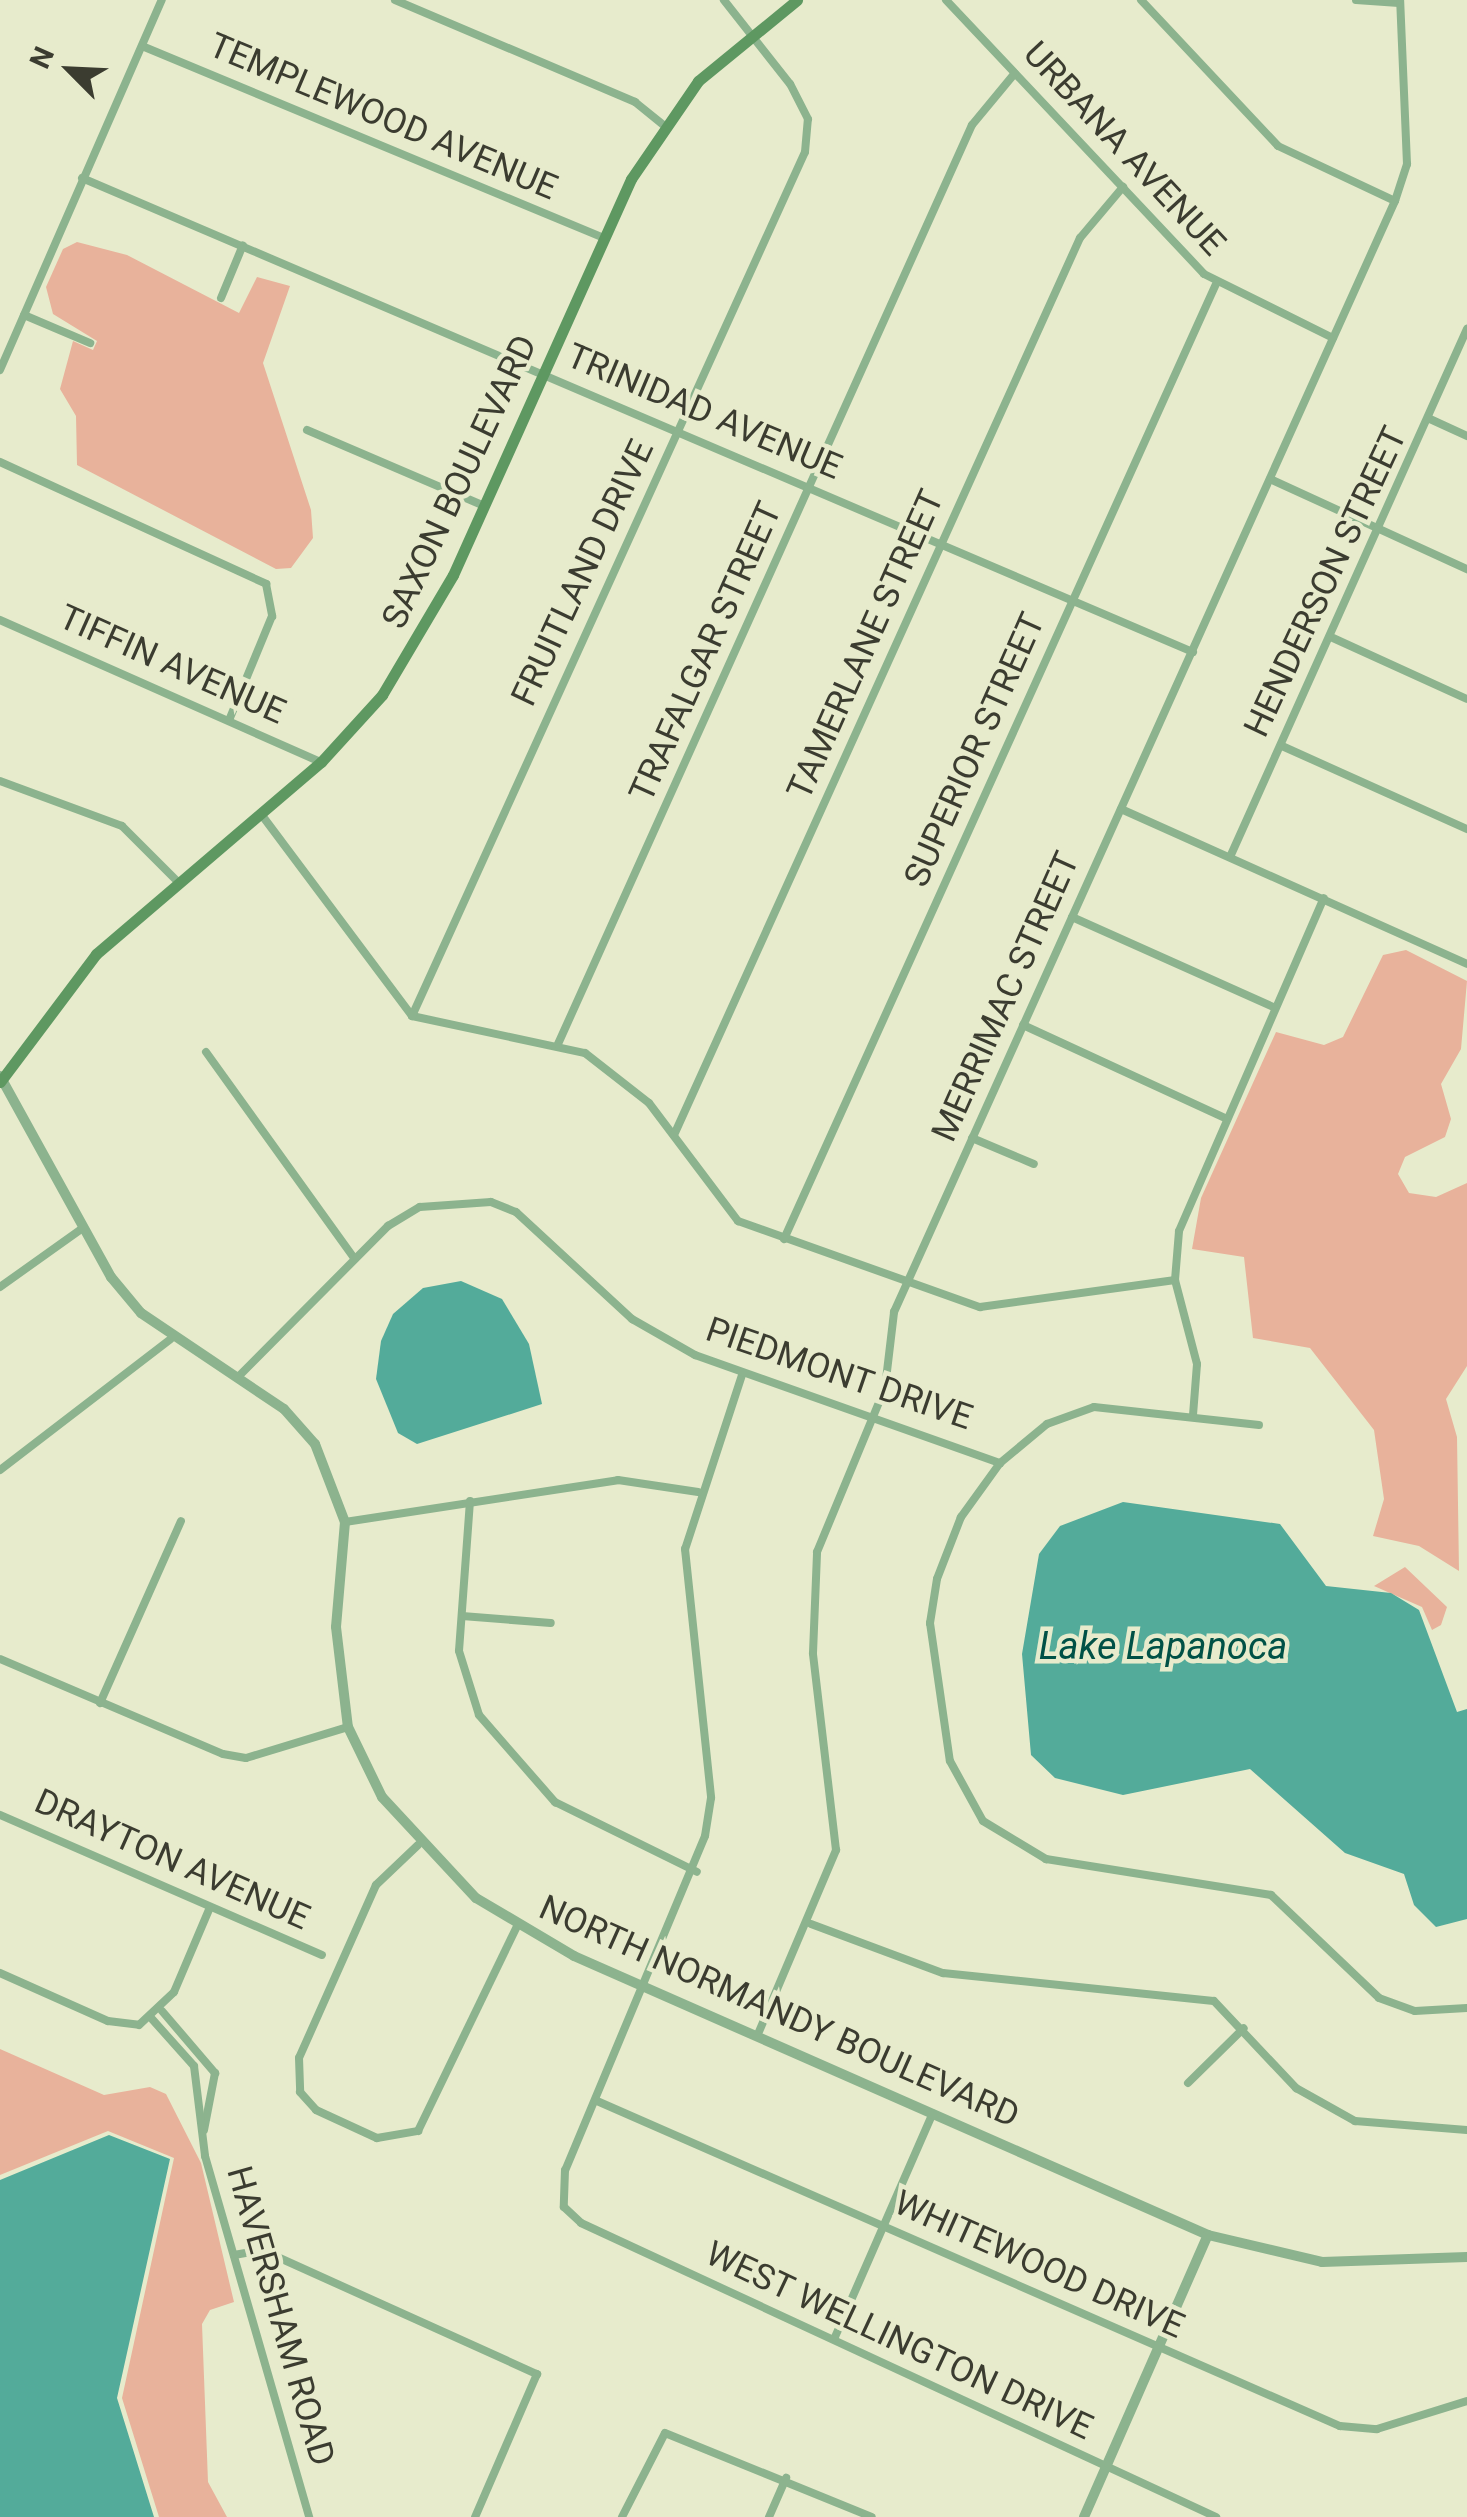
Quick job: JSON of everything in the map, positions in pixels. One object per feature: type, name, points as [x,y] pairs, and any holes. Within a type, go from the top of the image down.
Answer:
[{"type":"main road","name":"SAXON BOULEVARD","points":[[0,1080],[96,954],[176,880],[322,762],[420,639],[604,238],[664,125],[749,35],[797,0]]},
{"type":"street","points":[[0,370],[162,0]]},
{"type":"street","points":[[395,0],[635,102],[664,125]]},
{"type":"street","name":"FRUITLAND DRIVE","points":[[412,1016],[809,136],[790,84],[724,0]]},
{"type":"street","name":"URBANA AVENUE","points":[[946,0],[1216,284],[1333,338]]},
{"type":"street","points":[[1142,0],[1278,146],[1395,200]]},
{"type":"street","points":[[1356,0],[1399,2]]},
{"type":"street","name":"MERRIMAC STREET","points":[[758,2034],[810,1924],[838,1825],[813,1584],[831,1510],[873,1420],[908,1281],[1395,200],[1408,164],[1399,2]]},
{"type":"street","name":"TEMPLEWOOD AVENUE","points":[[142,46],[604,238]]},
{"type":"street","name":"TRAFALGAR STREET","points":[[558,1044],[972,125],[1015,74]]},
{"type":"street","name":"TRINIDAD AVENUE","points":[[82,178],[1193,652]]},
{"type":"street","name":"TAMERLANE STREET","points":[[674,1135],[1080,238],[1123,187]]},
{"type":"street","points":[[221,298],[243,246]]},
{"type":"street","name":"SUPERIOR STREET","points":[[784,1238],[1216,284]]},
{"type":"street","points":[[24,314],[90,343]]},
{"type":"street","name":"HENDERSON STREET","points":[[1230,856],[1333,638],[1467,329]]},
{"type":"street","points":[[1430,419],[1467,436]]},
{"type":"street","points":[[307,430],[484,506]]},
{"type":"street","points":[[0,462],[266,584],[272,616],[230,718]]},
{"type":"street","points":[[1270,479],[1467,569]]},
{"type":"street","name":"TIFFIN AVENUE","points":[[0,620],[230,718],[322,762]]},
{"type":"street","points":[[1333,638],[1467,700]]},
{"type":"street","points":[[1282,746],[1467,829]]},
{"type":"street","points":[[0,781],[122,826],[176,880]]},
{"type":"street","points":[[1121,809],[1467,964]]},
{"type":"street","points":[[261,814],[412,1016],[558,1044],[625,1079],[674,1135],[716,1202],[784,1238],[959,1303],[1006,1308],[1072,1290],[1174,1280]]},
{"type":"street","points":[[1194,1415],[1197,1364],[1174,1280],[1188,1202],[1324,898]]},
{"type":"street","points":[[1072,917],[1275,1008]]},
{"type":"street","points":[[1024,1025],[1226,1118]]},
{"type":"street","points":[[206,1052],[354,1258]]},
{"type":"street","name":"NORTH NORMANDY BOULEVARD","points":[[0,1080],[111,1277],[171,1339],[238,1377],[315,1444],[345,1522],[336,1627],[348,1727],[418,1845],[517,1926],[648,1988],[1208,2235],[1322,2262],[1467,2257]]},
{"type":"street","points":[[972,1138],[1034,1164]]},
{"type":"street","name":"PIEDMONT DRIVE","points":[[238,1377],[354,1258],[420,1207],[491,1202],[516,1212],[632,1319],[742,1375],[1000,1463]]},
{"type":"street","points":[[0,1287],[84,1227]]},
{"type":"street","points":[[0,1470],[171,1339]]},
{"type":"street","points":[[597,2101],[697,1872],[711,1798],[686,1609],[685,1549],[698,1492],[742,1375]]},
{"type":"street","points":[[1259,1426],[1194,1415],[1094,1407],[1048,1424],[1000,1463],[961,1517],[937,1580],[930,1623],[950,1761],[984,1821],[1033,1853],[1271,1894],[1379,1998],[1416,2011],[1467,2008]]},
{"type":"street","points":[[345,1522],[618,1480],[698,1492]]},
{"type":"street","points":[[470,1501],[462,1616],[468,1688],[495,1742],[555,1802],[697,1872]]},
{"type":"street","points":[[100,1703],[181,1520]]},
{"type":"street","points":[[462,1616],[551,1623]]},
{"type":"street","points":[[0,1659],[100,1703],[246,1758],[348,1727]]},
{"type":"street","name":"DRAYTON AVENUE","points":[[0,1815],[322,1955]]},
{"type":"street","points":[[418,1845],[376,1885],[299,2058],[299,2088],[316,2110],[376,2138],[410,2136],[429,2120],[517,1926]]},
{"type":"street","points":[[0,1973],[108,2022],[139,2025],[162,2011],[210,1907]]},
{"type":"street","points":[[810,1924],[943,1974],[1179,1991],[1214,2001],[1244,2028],[1296,2088],[1355,2121],[1467,2130]]},
{"type":"street","name":"HAVERSHAM ROAD","points":[[162,2011],[215,2073],[204,2130]]},
{"type":"street","name":"HAVERSHAM ROAD","points":[[152,2019],[194,2066],[204,2130],[234,2256],[309,2517]]},
{"type":"street","points":[[1188,2083],[1244,2028]]},
{"type":"street","name":"WEST WELLINGTON DRIVE","points":[[597,2101],[565,2170],[564,2207],[581,2224],[1216,2517]]},
{"type":"street","name":"WHITEWOOD DRIVE","points":[[597,2101],[1340,2426],[1377,2428],[1467,2400]]},
{"type":"street","points":[[834,2338],[934,2111]]},
{"type":"street","points":[[1084,2517],[1208,2235]]},
{"type":"street","points":[[234,2256],[262,2250],[537,2374],[475,2517]]},
{"type":"street","points":[[622,2517],[665,2433],[786,2478],[872,2517]]},
{"type":"street","points":[[770,2517],[786,2478]]},
{"type":"shaded area","points":[[77,242],[127,255],[239,313],[257,277],[290,286],[263,363],[311,510],[313,538],[291,568],[276,569],[77,465],[76,416],[60,389],[73,341],[93,350],[97,341],[53,314],[46,287],[63,249]]},
{"type":"shaded area","points":[[1406,950],[1467,981],[1461,1049],[1441,1084],[1451,1119],[1445,1137],[1405,1157],[1398,1174],[1409,1193],[1436,1197],[1467,1183],[1467,1366],[1446,1399],[1457,1437],[1459,1571],[1419,1546],[1373,1536],[1384,1499],[1374,1430],[1310,1348],[1253,1338],[1244,1257],[1192,1249],[1201,1198],[1276,1032],[1324,1045],[1343,1037],[1383,955]]},
{"type":"shaded area","points":[[1405,1567],[1447,1607],[1441,1625],[1432,1630],[1422,1607],[1374,1586]]},
{"type":"shaded area","points":[[0,2049],[104,2095],[150,2087],[166,2094],[201,2163],[234,2302],[210,2310],[202,2324],[208,2482],[227,2517],[159,2517],[122,2398],[174,2158],[108,2131],[0,2175]]},
{"type":"water","points":[[461,1281],[502,1299],[529,1344],[542,1404],[417,1444],[398,1433],[376,1379],[381,1341],[393,1314],[423,1288]]},
{"type":"water","name":"Lake Lapanoca","points":[[1123,1502],[1280,1524],[1326,1586],[1391,1593],[1419,1610],[1457,1712],[1467,1709],[1467,1919],[1436,1927],[1414,1905],[1404,1874],[1345,1853],[1250,1769],[1123,1795],[1055,1778],[1031,1755],[1022,1654],[1039,1554],[1060,1526]]},
{"type":"water","points":[[109,2135],[170,2159],[117,2398],[154,2517],[0,2517],[0,2180]]}]
